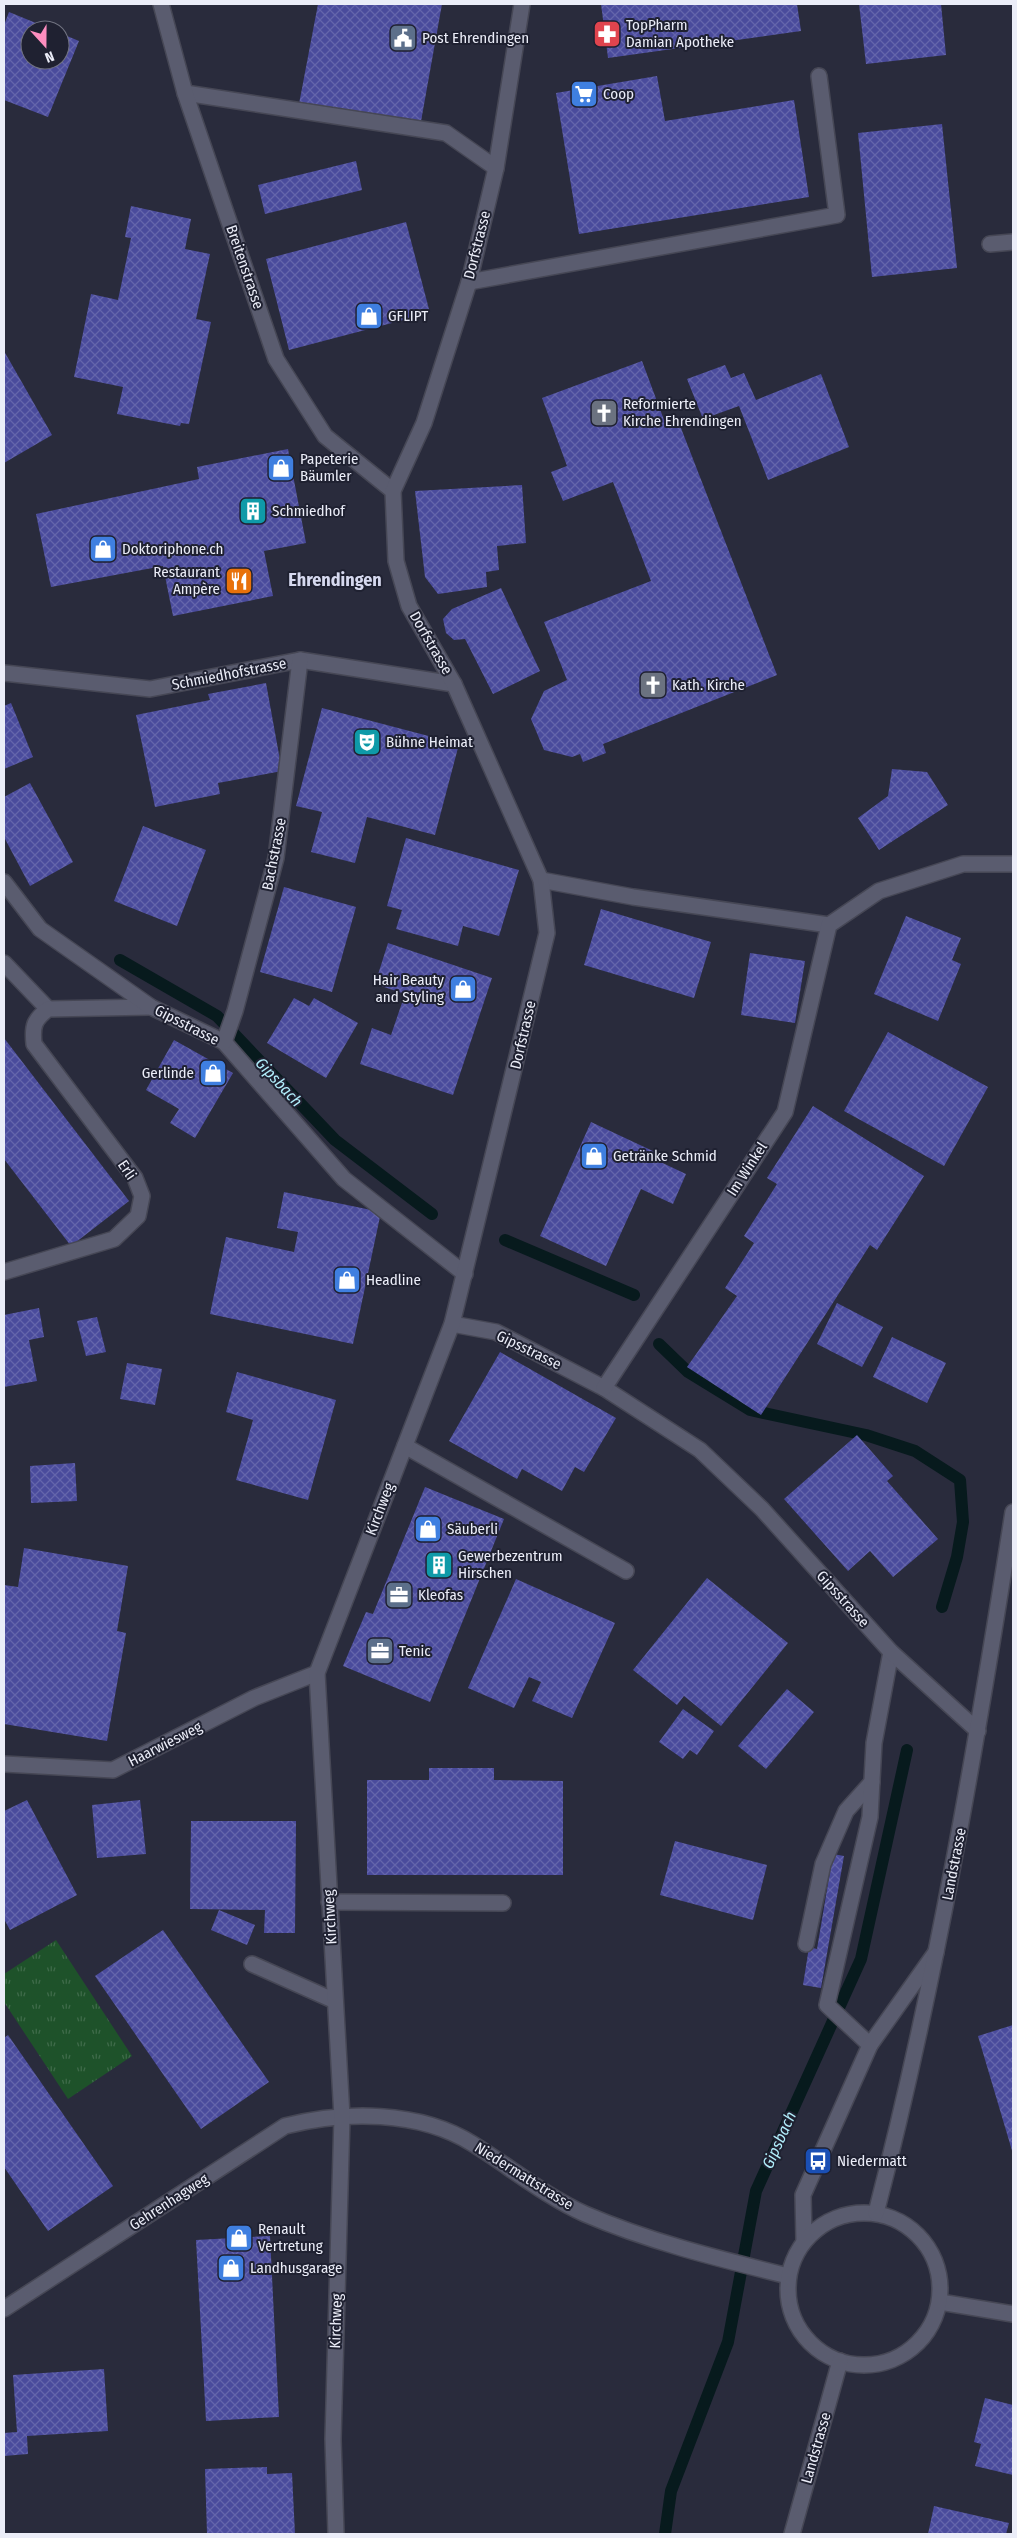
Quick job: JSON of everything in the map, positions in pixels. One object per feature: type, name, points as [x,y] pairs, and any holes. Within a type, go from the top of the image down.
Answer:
[{"type":"street","name":"Breitenstrasse","points":[[162,4],[185,93],[276,359],[325,436],[393,491]]},
{"type":"street","name":"Dorfstrasse","points":[[465,1274],[547,933],[541,880],[454,684],[410,606],[396,561],[393,491],[424,424],[469,282],[496,168],[522,4]]},
{"type":"street","points":[[469,282],[837,215],[819,76]]},
{"type":"street","points":[[185,93],[446,133],[496,168]]},
{"type":"street","points":[[990,244],[1013,242]]},
{"type":"street","name":"Schmiedhofstrasse","points":[[4,673],[150,689],[300,660],[454,684]]},
{"type":"street","name":"Bachstrasse","points":[[224,1042],[235,1011],[276,858],[300,660]]},
{"type":"street","points":[[541,880],[633,897],[830,925],[879,891],[963,864],[1013,864]]},
{"type":"street","name":"Gipsstrasse","points":[[4,882],[40,929],[151,1007],[224,1042],[344,1179],[465,1274]]},
{"type":"street","name":"Im Winkel","points":[[604,1388],[785,1112],[830,925]]},
{"type":"street","points":[[4,963],[48,1009],[151,1007]]},
{"type":"street","name":"Erli","points":[[4,1272],[114,1239],[138,1216],[142,1196],[135,1178],[34,1044],[32,1029],[36,1018],[48,1009]]},
{"type":"street","points":[[452,1324],[465,1274]]},
{"type":"street","name":"Gipsstrasse","points":[[452,1324],[496,1332],[604,1388],[700,1450],[762,1509],[891,1652],[978,1731]]},
{"type":"street","name":"Kirchweg","points":[[336,2534],[333,2439],[342,2117],[317,1673],[452,1324]]},
{"type":"street","points":[[405,1446],[626,1571]]},
{"type":"street","name":"Landstrasse","points":[[876,2213],[914,2060],[937,1951],[978,1731],[1013,1512]]},
{"type":"street","points":[[870,2045],[827,2005],[870,1817],[874,1743],[891,1652]]},
{"type":"street","name":"Haarwiesweg","points":[[4,1764],[113,1770],[254,1698],[317,1673]]},
{"type":"street","points":[[806,1944],[823,1864],[846,1811],[872,1782]]},
{"type":"street","points":[[329,1902],[503,1903]]},
{"type":"street","points":[[804,2241],[803,2195],[870,2045],[937,1951]]},
{"type":"street","points":[[252,1964],[335,2001]]},
{"type":"street","name":"Niedermattstrasse","points":[[342,2117],[405,2119],[438,2127],[471,2142],[535,2186],[585,2214],[709,2256],[788,2276]]},
{"type":"street","name":"Gehrenhagweg","points":[[4,2309],[285,2126],[314,2119],[342,2117]]},
{"type":"street","points":[[856,2212],[876,2213],[900,2221],[919,2235],[933,2255],[940,2278],[940,2302],[931,2326],[914,2347],[892,2360],[866,2365],[840,2361],[820,2352],[804,2338],[793,2318],[788,2297],[788,2276],[794,2258],[804,2241],[818,2227],[836,2218],[856,2212]]},
{"type":"street","points":[[940,2302],[1013,2314]]},
{"type":"street","name":"Landstrasse","points":[[792,2534],[840,2361]]},
{"type":"green space","points":[[56,1940],[132,2056],[68,2099],[4,2002],[4,1974]]},
{"type":"building","points":[[318,4],[442,4],[420,127],[299,104]]},
{"type":"building","points":[[601,4],[797,4],[801,31],[608,58]]},
{"type":"building","points":[[859,4],[941,4],[946,55],[866,64]]},
{"type":"building","points":[[9,12],[29,20],[20,20],[20,70],[67,70],[48,117],[4,100],[4,25]]},
{"type":"building","points":[[70,37],[79,41],[70,63]]},
{"type":"building","points":[[657,76],[665,121],[794,100],[809,197],[579,234],[556,93]]},
{"type":"building","points":[[942,124],[957,268],[872,277],[858,133]]},
{"type":"building","points":[[356,161],[362,190],[265,214],[258,185]]},
{"type":"building","points":[[131,206],[191,219],[185,249],[210,254],[196,319],[211,322],[189,424],[181,423],[180,426],[117,414],[123,387],[74,377],[91,294],[118,300],[131,238],[125,237]]},
{"type":"building","points":[[406,222],[430,313],[289,350],[266,259]]},
{"type":"building","points":[[4,351],[52,435],[4,463]]},
{"type":"building","points":[[642,361],[667,428],[679,423],[777,675],[603,744],[606,753],[583,762],[580,754],[572,757],[544,750],[531,719],[544,691],[567,680],[544,622],[651,581],[613,482],[563,501],[551,472],[567,466],[542,398]]},
{"type":"building","points":[[725,365],[731,378],[744,373],[756,400],[821,374],[849,447],[768,480],[739,406],[703,419],[687,379]]},
{"type":"building","points":[[288,449],[306,543],[264,551],[273,596],[173,616],[163,566],[51,587],[36,514],[199,479],[197,467]]},
{"type":"building","points":[[522,485],[526,543],[497,546],[499,570],[486,572],[487,587],[438,594],[425,577],[415,491]]},
{"type":"building","points":[[501,588],[540,671],[493,694],[465,639],[454,640],[446,633],[443,619],[452,609]]},
{"type":"building","points":[[266,683],[282,771],[218,783],[220,794],[155,807],[136,715],[210,700],[208,694]]},
{"type":"building","points":[[11,703],[33,757],[4,769],[4,706]]},
{"type":"building","points":[[322,708],[459,744],[435,835],[367,817],[355,863],[311,852],[322,812],[296,806]]},
{"type":"building","points":[[892,769],[927,772],[948,805],[879,850],[858,818],[888,796]]},
{"type":"building","points":[[30,783],[73,862],[30,886],[4,837],[4,797]]},
{"type":"building","points":[[143,826],[206,850],[177,926],[114,901]]},
{"type":"building","points":[[406,838],[519,870],[499,936],[463,926],[458,946],[396,929],[402,910],[387,906]]},
{"type":"building","points":[[284,887],[356,907],[332,992],[260,972]]},
{"type":"building","points":[[601,909],[711,942],[694,998],[584,965]]},
{"type":"building","points":[[906,916],[961,938],[952,960],[961,964],[938,1021],[874,994]]},
{"type":"building","points":[[388,943],[492,978],[453,1095],[360,1064],[372,1028],[391,1035],[405,994],[375,984]]},
{"type":"building","points":[[750,953],[805,961],[795,1023],[741,1015]]},
{"type":"building","points":[[294,998],[309,1006],[314,998],[358,1023],[326,1078],[267,1043]]},
{"type":"building","points":[[888,1032],[988,1087],[944,1166],[844,1111]]},
{"type":"building","points":[[4,1038],[129,1201],[71,1246],[4,1159]]},
{"type":"building","points":[[174,1040],[233,1073],[195,1138],[170,1123],[179,1109],[146,1090]]},
{"type":"building","points":[[813,1106],[924,1176],[877,1250],[870,1245],[761,1415],[687,1367],[737,1296],[725,1288],[754,1243],[744,1236],[777,1184],[767,1178]]},
{"type":"building","points":[[591,1122],[657,1153],[654,1159],[686,1174],[673,1204],[641,1189],[606,1266],[540,1236]]},
{"type":"building","points":[[284,1192],[381,1212],[353,1344],[210,1314],[226,1237],[294,1252],[298,1232],[277,1228]]},
{"type":"building","points":[[837,1303],[883,1327],[862,1367],[817,1344]]},
{"type":"building","points":[[39,1308],[44,1337],[29,1340],[37,1381],[4,1387],[4,1315]]},
{"type":"building","points":[[97,1317],[106,1352],[86,1356],[77,1321]]},
{"type":"building","points":[[892,1337],[946,1363],[927,1403],[873,1377]]},
{"type":"building","points":[[500,1352],[616,1418],[584,1472],[575,1467],[562,1491],[522,1469],[517,1479],[449,1441]]},
{"type":"building","points":[[127,1363],[162,1369],[155,1405],[120,1399]]},
{"type":"building","points":[[237,1372],[336,1400],[308,1500],[236,1480],[253,1420],[226,1412]]},
{"type":"building","points":[[857,1435],[893,1476],[887,1481],[938,1539],[893,1577],[870,1551],[848,1571],[784,1499]]},
{"type":"building","points":[[75,1463],[77,1501],[31,1503],[30,1466]]},
{"type":"building","name":"Gewerbezentrum Hirschen","points":[[425,1487],[504,1519],[430,1702],[343,1666],[366,1612],[373,1614]]},
{"type":"building","points":[[24,1548],[128,1566],[117,1631],[126,1633],[107,1741],[4,1724],[4,1585],[18,1587]]},
{"type":"building","points":[[707,1578],[788,1643],[721,1726],[684,1696],[677,1705],[633,1670]]},
{"type":"building","points":[[516,1579],[615,1623],[572,1718],[532,1701],[541,1682],[529,1677],[514,1708],[468,1688]]},
{"type":"building","points":[[787,1689],[814,1712],[766,1769],[738,1746]]},
{"type":"building","points":[[683,1709],[714,1731],[697,1755],[690,1750],[683,1759],[659,1742]]},
{"type":"building","points":[[429,1768],[494,1768],[494,1780],[563,1781],[563,1875],[367,1875],[367,1780],[429,1780]]},
{"type":"building","points":[[27,1800],[77,1895],[10,1930],[4,1919],[4,1811]]},
{"type":"building","points":[[140,1800],[146,1854],[97,1858],[92,1805]]},
{"type":"building","points":[[191,1821],[296,1821],[295,1933],[264,1933],[265,1910],[190,1909]]},
{"type":"building","points":[[675,1841],[767,1865],[753,1920],[660,1895]]},
{"type":"building","points":[[833,1854],[844,1856],[821,1988],[803,1985],[809,1947],[817,1949]]},
{"type":"building","points":[[219,1910],[255,1925],[247,1945],[211,1930]]},
{"type":"building","points":[[163,1930],[269,2082],[201,2129],[95,1976]]},
{"type":"building","points":[[1013,2025],[1013,2154],[978,2036]]},
{"type":"building","points":[[8,2035],[113,2186],[48,2231],[4,2167],[4,2038]]},
{"type":"building","points":[[270,2236],[279,2417],[206,2421],[196,2240]]},
{"type":"building","points":[[104,2369],[108,2431],[27,2436],[28,2454],[4,2456],[4,2433],[17,2432],[13,2375]]},
{"type":"building","points":[[985,2398],[1013,2405],[1013,2475],[975,2466],[981,2444],[974,2442]]},
{"type":"building","points":[[267,2467],[267,2474],[292,2473],[295,2534],[207,2534],[205,2469]]},
{"type":"building","points":[[934,2506],[1009,2523],[1006,2534],[928,2534]]},
{"type":"waterway","name":"Gipsbach","points":[[120,960],[217,1016],[335,1140],[432,1214]]},
{"type":"waterway","points":[[505,1240],[634,1295]]},
{"type":"waterway","points":[[659,1344],[688,1372],[750,1410],[866,1435],[915,1451],[960,1480],[963,1522],[957,1557],[942,1607]]},
{"type":"waterway","name":"Gipsbach","points":[[665,2534],[671,2491],[728,2342],[756,2191],[861,1959],[907,1750]]},
{"type":"place","name":"TopPharm Damian Apotheke","points":[[607,34]]},
{"type":"place","name":"Post Ehrendingen","points":[[403,38]]},
{"type":"place","name":"Coop","points":[[584,94]]},
{"type":"place","name":"GFLIPT","points":[[369,316]]},
{"type":"place","name":"Reformierte Kirche Ehrendingen","points":[[604,413]]},
{"type":"place","name":"Papeterie Bäumler","points":[[281,468]]},
{"type":"place","name":"Schmiedhof","points":[[253,511]]},
{"type":"place","name":"Doktoriphone.ch","points":[[103,549]]},
{"type":"place","name":"Restaurant Ampère","points":[[239,581]]},
{"type":"place","name":"Kath. Kirche","points":[[653,685]]},
{"type":"place","name":"Bühne Heimat","points":[[367,742]]},
{"type":"place","name":"Hair Beauty and Styling","points":[[463,989]]},
{"type":"place","name":"Gerlinde","points":[[213,1073]]},
{"type":"place","name":"Getränke Schmid","points":[[594,1156]]},
{"type":"place","name":"Headline","points":[[347,1280]]},
{"type":"place","name":"Säuberli","points":[[428,1529]]},
{"type":"place","name":"Gewerbezentrum Hirschen","points":[[439,1565]]},
{"type":"place","name":"Kleofas","points":[[399,1595]]},
{"type":"place","name":"Tenic","points":[[380,1651]]},
{"type":"place","name":"Niedermatt","points":[[818,2161]]},
{"type":"place","name":"Renault Vertretung","points":[[239,2238]]},
{"type":"place","name":"Landhusgarage","points":[[231,2268]]},
{"type":"district","name":"Ehrendingen","points":[[335,580]]}]
